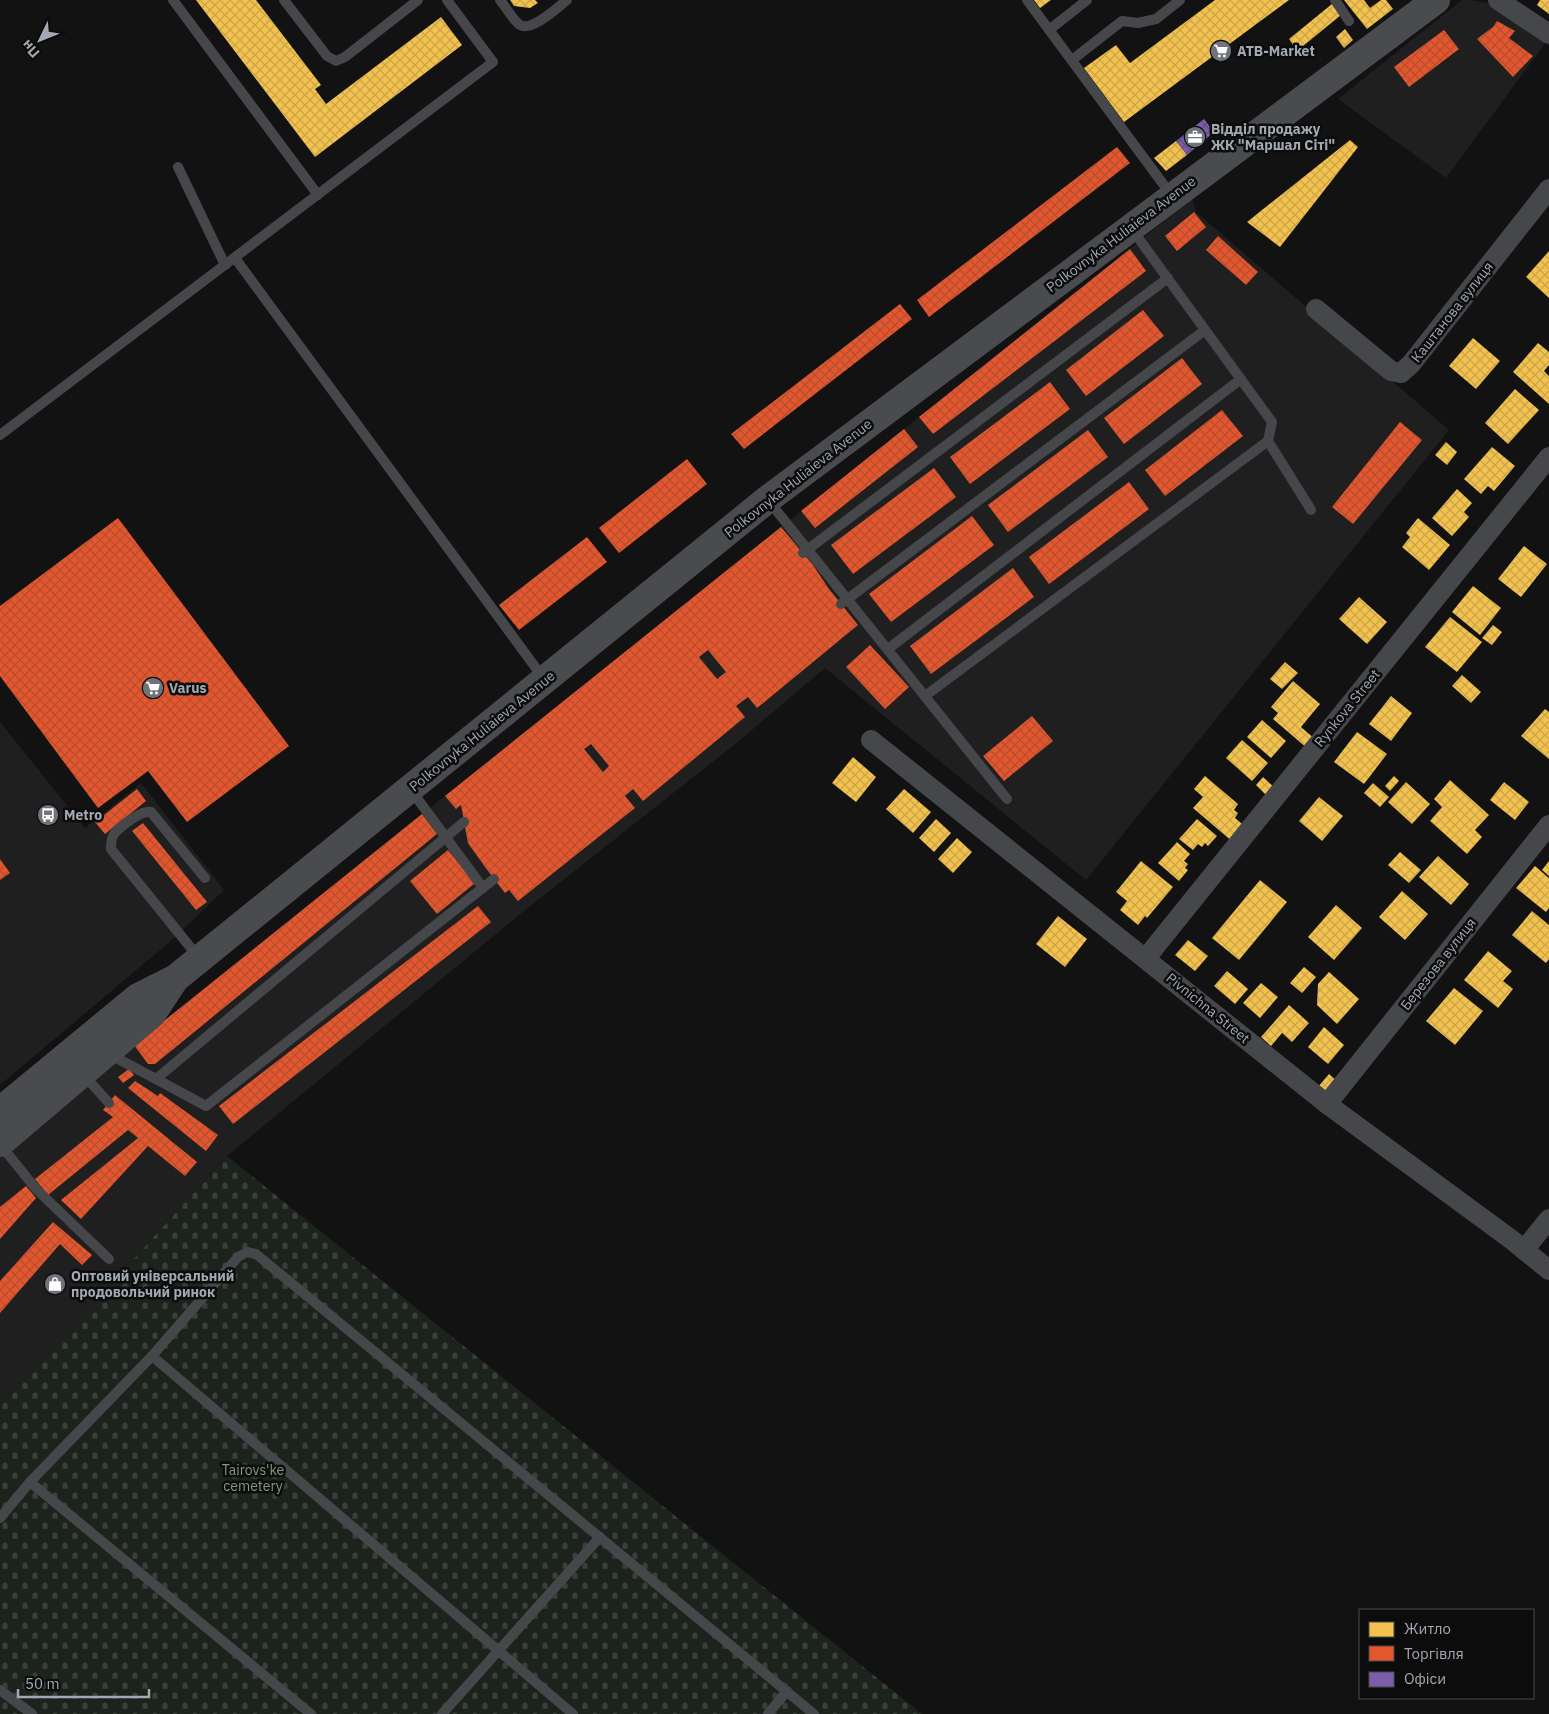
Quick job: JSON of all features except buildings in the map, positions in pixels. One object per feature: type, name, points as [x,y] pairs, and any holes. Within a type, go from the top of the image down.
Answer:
[{"type":"main road","name":"Polkovnyka Huliaieva Avenue","points":[[0,1111],[138,996],[176,978],[768,499],[1436,0]]},
{"type":"main road","name":"Polkovnyka Huliaieva Avenue","points":[[0,1144],[152,1014],[176,978]]},
{"type":"street","points":[[1498,0],[1549,34]]},
{"type":"street","name":"Каштанова вулиця","points":[[1316,309],[1391,371],[1401,373],[1411,364],[1549,188]]},
{"type":"street","name":"Rynkova Street","points":[[1146,958],[1549,458]]},
{"type":"street","name":"Pivnichna Street","points":[[871,740],[1327,1104],[1549,1270]]},
{"type":"street","name":"Березова вулиця","points":[[1327,1104],[1549,825]]},
{"type":"street","points":[[1524,1250],[1549,1219]]},
{"type":"lane","points":[[173,0],[318,195]]},
{"type":"lane","points":[[284,0],[327,56],[336,61],[345,57],[418,0]]},
{"type":"lane","points":[[0,435],[493,62],[447,0]]},
{"type":"lane","points":[[500,0],[517,22],[528,26],[536,23],[567,0]]},
{"type":"lane","points":[[1027,0],[1172,196]]},
{"type":"lane","points":[[1049,30],[1087,0]]},
{"type":"lane","points":[[1072,60],[1122,21],[1138,24],[1156,18],[1180,0]]},
{"type":"lane","points":[[1335,0],[1348,21]]},
{"type":"lane","points":[[178,166],[225,265]]},
{"type":"lane","points":[[925,696],[1268,441],[1272,422],[1131,227]]},
{"type":"lane","points":[[235,258],[545,680]]},
{"type":"lane","points":[[805,551],[1168,278]]},
{"type":"lane","points":[[844,601],[1206,330]]},
{"type":"lane","points":[[888,649],[1241,380]]},
{"type":"lane","points":[[1268,441],[1311,510]]},
{"type":"lane","points":[[768,499],[844,601],[888,649],[1007,798]]},
{"type":"lane","points":[[410,789],[483,888]]},
{"type":"lane","points":[[199,959],[111,849],[111,842],[114,835],[140,813],[145,811],[151,812],[205,878]]},
{"type":"lane","points":[[156,1079],[464,822]]},
{"type":"lane","points":[[106,1053],[206,1106],[494,879]]},
{"type":"lane","points":[[82,1073],[109,1103]]},
{"type":"lane","points":[[0,1144],[34,1191],[109,1259]]},
{"type":"lane","points":[[0,1518],[30,1482],[152,1356],[238,1256],[246,1252],[256,1254],[814,1714]]},
{"type":"lane","points":[[152,1356],[572,1714]]},
{"type":"lane","points":[[30,1482],[311,1714]]},
{"type":"lane","points":[[442,1714],[600,1537]]},
{"type":"lane","points":[[0,1690],[32,1714]]},
{"type":"lane","points":[[768,1714],[786,1691]]},
{"type":"shaded area","points":[[1462,0],[1488,3],[1549,35],[1549,38],[1446,178],[1338,99]]},
{"type":"shaded area","points":[[1192,199],[1196,212],[1449,430],[1086,880],[825,668],[739,741],[524,911],[227,1156],[0,1407],[0,1157],[108,1065]]},
{"type":"shaded area","points":[[0,722],[85,828],[141,783],[224,890],[173,939],[0,1085]]},
{"type":"green space","name":"Tairovs'ke cemetery","points":[[227,1156],[922,1714],[0,1714],[0,1407]]},
{"type":"place","name":"ATB-Market","points":[[1221,51]]},
{"type":"place","name":"Відділ продажу ЖК \"Маршал Сіті\"","points":[[1195,137]]},
{"type":"place","name":"Varus","points":[[153,688]]},
{"type":"place","name":"Metro","points":[[48,815]]},
{"type":"place","name":"Оптовий універсальний продовольчий ринок","points":[[55,1284]]}]
